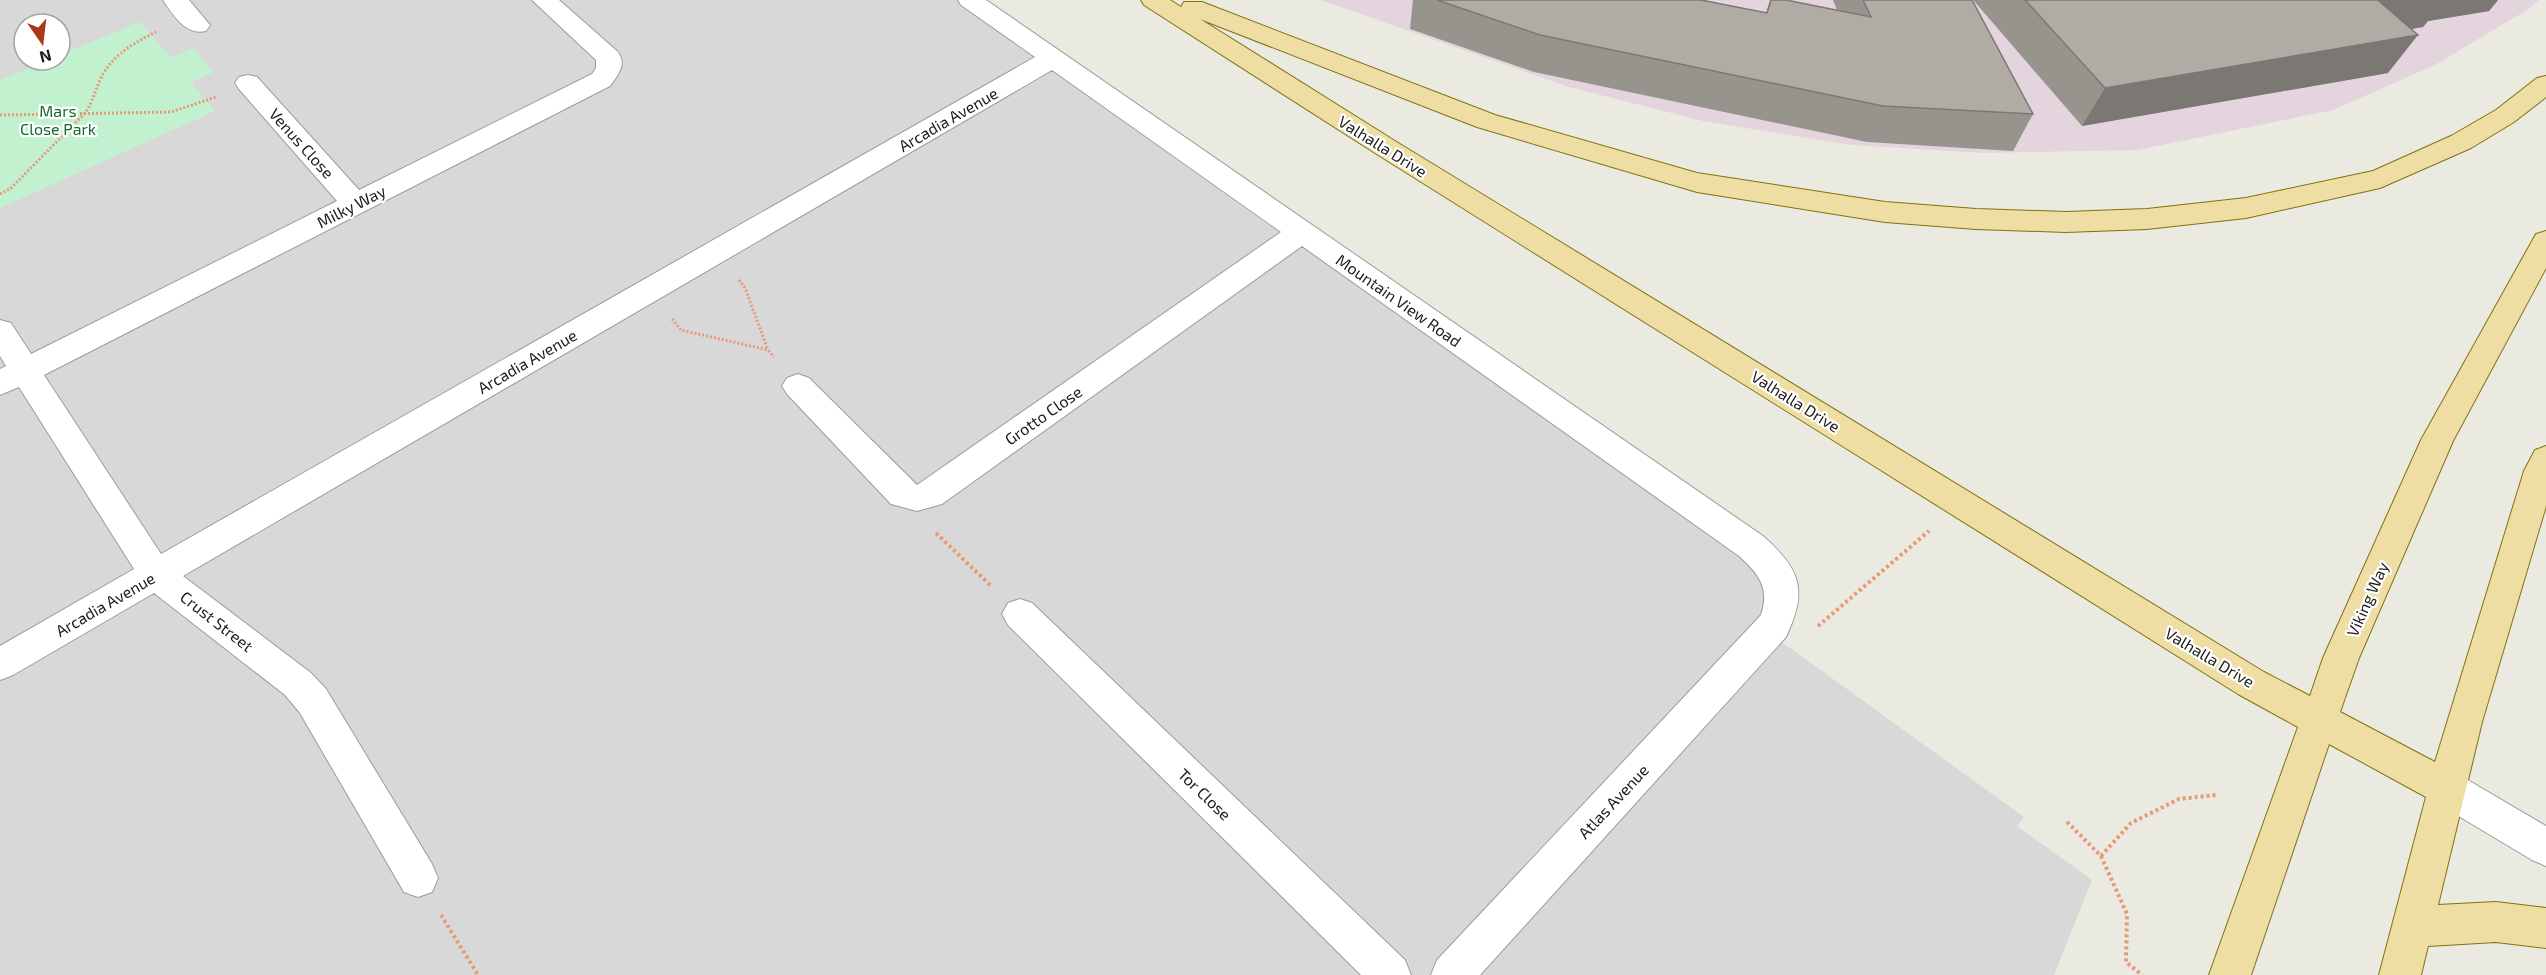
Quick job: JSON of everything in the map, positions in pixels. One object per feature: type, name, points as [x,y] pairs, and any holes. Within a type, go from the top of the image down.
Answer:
[{"type":"main road","name":"Valhalla Drive","points":[[1153,0],[1405,160],[2231,671],[2448,789]]},
{"type":"main road","points":[[1177,0],[1202,12],[1486,121],[1697,182],[1885,212],[1976,219],[2066,222],[2147,219],[2246,208],[2380,179],[2461,142],[2505,116],[2546,84]]},
{"type":"main road","name":"Viking Way","points":[[2230,975],[2295,785],[2321,721],[2341,658],[2437,440],[2546,241]]},
{"type":"main road","points":[[2400,975],[2464,722],[2540,471],[2546,459]]},
{"type":"main road","points":[[2412,928],[2478,921],[2526,923],[2546,928]]},
{"type":"street","points":[[175,0],[197,25]]},
{"type":"street","name":"Milky Way","points":[[13,377],[604,76],[609,69],[609,58],[544,0]]},
{"type":"street","name":"Mountain View Road","points":[[970,0],[1764,557],[1781,585],[1784,600],[1781,614],[1774,626]]},
{"type":"street","name":"Arcadia Avenue","points":[[0,664],[1053,58]]},
{"type":"street","name":"Venus Close","points":[[248,83],[356,204]]},
{"type":"street","name":"Grotto Close","points":[[798,386],[903,494],[917,498],[930,494],[1302,232]]},
{"type":"street","name":"Crust Street","points":[[0,331],[13,377],[156,574],[298,684],[313,701],[418,878]]},
{"type":"street","name":"Tor Close","points":[[1020,614],[1390,975]]},
{"type":"street","name":"Atlas Avenue","points":[[1452,975],[1774,626]]},
{"type":"street","points":[[2448,789],[2546,847]]},
{"type":"path","points":[[0,194],[10,189],[85,113],[94,101],[104,72],[113,61],[151,34]]},
{"type":"path","points":[[0,115],[171,112],[199,104]]},
{"type":"path","points":[[737,279],[746,288],[768,350],[798,386]]},
{"type":"path","points":[[669,315],[681,330],[768,350]]},
{"type":"path","points":[[1814,630],[1936,525]]},
{"type":"path","points":[[930,527],[1020,614]]},
{"type":"path","points":[[2101,856],[2131,823],[2179,799],[2217,795]]},
{"type":"path","points":[[2067,822],[2101,856],[2127,914],[2126,962],[2142,975]]},
{"type":"path","points":[[418,878],[478,975]]},
{"type":"shaded area","points":[[0,0],[968,0],[1763,559],[1768,632],[2024,817],[2017,826],[2092,880],[2054,975],[0,975]]},
{"type":"shaded area","points":[[1321,0],[2539,0],[2527,10],[2435,65],[2333,110],[2137,150],[1983,153],[1852,145],[1703,121],[1569,87]]},
{"type":"green space","name":"Mars Close Park","points":[[140,22],[171,58],[193,48],[214,72],[191,82],[215,111],[0,208],[0,80],[19,72],[72,72],[72,50]]},
{"type":"building","points":[[1437,0],[1701,0],[1767,13],[1771,0],[1786,0],[1871,17],[1863,0],[1972,0],[2033,114],[1883,106],[1540,35]]},
{"type":"building","points":[[2025,0],[2385,0],[2379,1],[2418,35],[2105,88]]}]
